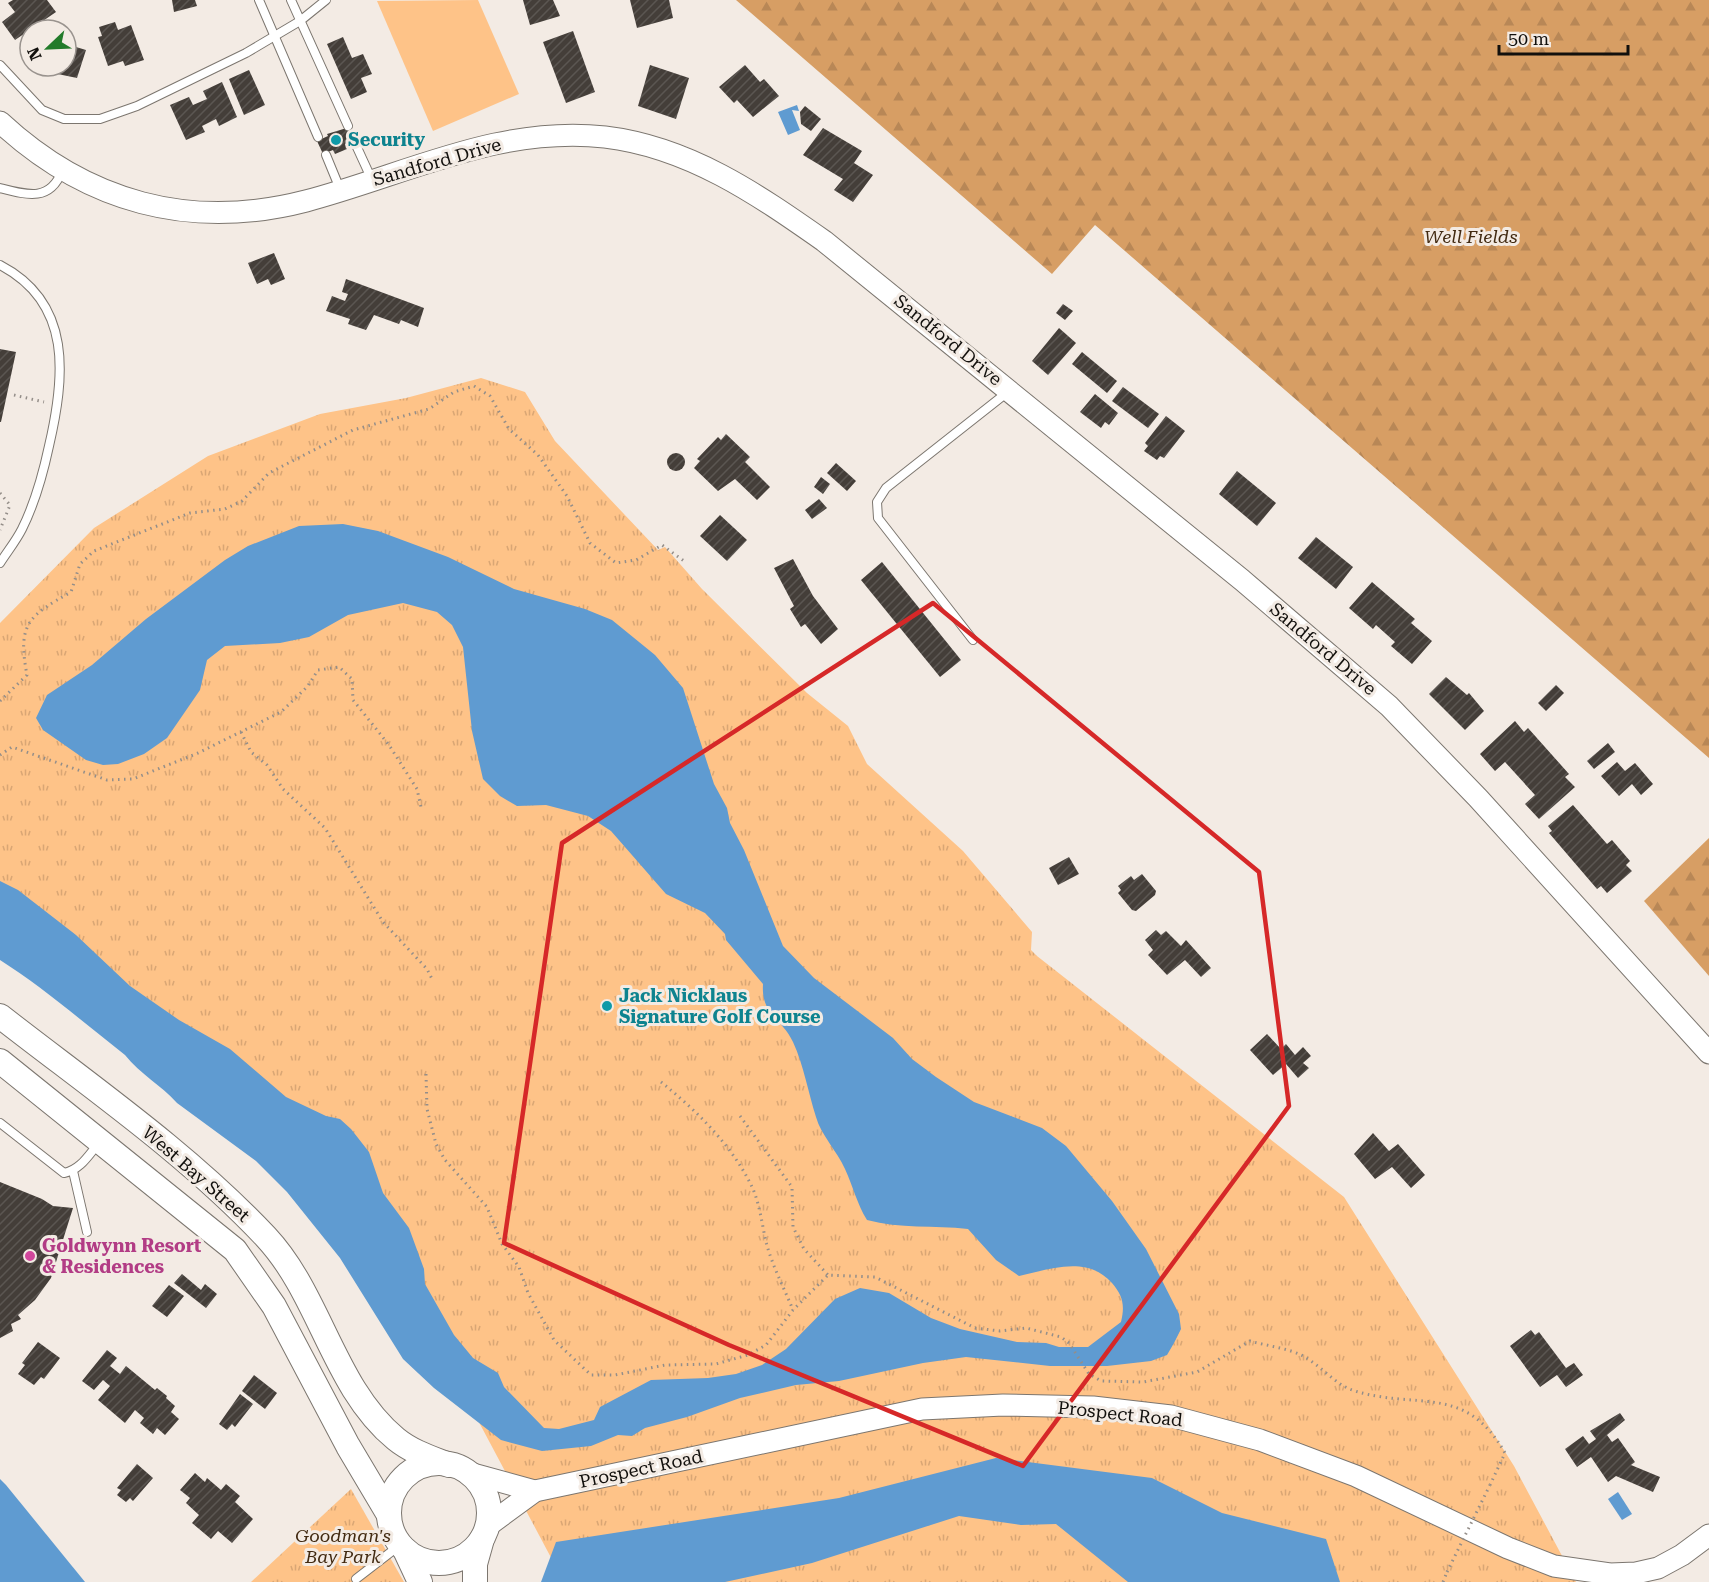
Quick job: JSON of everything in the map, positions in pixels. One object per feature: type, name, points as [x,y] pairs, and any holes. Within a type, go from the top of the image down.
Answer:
[{"type":"main road","name":"West Bay Street","points":[[0,1016],[189,1162],[227,1196],[269,1240],[288,1268],[362,1401],[373,1415],[409,1448],[458,1468]]},
{"type":"main road","name":"West Bay Street","points":[[2,1067],[101,1141],[235,1250],[274,1306],[348,1446],[389,1515]]},
{"type":"main road","points":[[420,1582],[391,1528],[389,1515],[394,1492],[406,1476],[430,1464],[458,1468],[476,1480],[486,1499],[484,1532],[475,1564],[475,1582]]},
{"type":"main road","points":[[403,1548],[420,1560],[442,1563],[464,1556],[484,1532]]},
{"type":"street","name":"Sandford Drive","points":[[0,122],[27,147],[62,171],[101,191],[130,201],[191,212],[269,209],[341,191],[438,158],[493,144],[543,136],[605,137],[671,152],[701,163],[741,186],[824,241],[1242,580],[1389,706],[1478,798],[1709,1053]]},
{"type":"street","name":"Prospect Road","points":[[484,1532],[535,1491],[922,1409],[1003,1405],[1093,1407],[1172,1416],[1260,1440],[1356,1476],[1509,1548],[1554,1566],[1610,1574],[1636,1573],[1658,1568],[1682,1555],[1709,1535]]},
{"type":"street","name":"Prospect Road","points":[[458,1468],[535,1491]]},
{"type":"lane","points":[[259,0],[318,137]]},
{"type":"lane","points":[[291,0],[348,126]]},
{"type":"lane","points":[[0,65],[28,98],[42,110],[64,119],[88,121],[112,116],[137,106],[274,37],[300,21],[326,0]]},
{"type":"lane","points":[[355,143],[372,180]]},
{"type":"lane","points":[[326,155],[341,191]]},
{"type":"lane","points":[[0,188],[33,196],[42,195],[50,190],[62,171]]},
{"type":"lane","points":[[0,265],[15,273],[35,290],[51,318],[59,348],[62,378],[42,478],[22,529],[0,563]]},
{"type":"lane","points":[[973,639],[894,541],[878,518],[877,502],[886,488],[1010,390]]},
{"type":"lane","points":[[0,1123],[64,1173],[73,1172],[101,1141]]},
{"type":"lane","points":[[73,1172],[87,1232]]},
{"type":"lane","points":[[356,1579],[403,1548]]},
{"type":"path","points":[[0,701],[27,675],[23,656],[26,630],[38,611],[71,592],[80,564],[94,551],[190,513],[225,509],[242,501],[269,473],[353,430],[429,409],[454,392],[474,386],[490,396],[509,429],[538,455],[567,496],[590,543],[616,563],[636,560],[662,545],[684,561]]},
{"type":"path","points":[[14,395],[57,405]]},
{"type":"path","points":[[0,493],[10,505],[0,530]]},
{"type":"path","points":[[0,755],[12,747],[107,780],[133,779],[198,753],[281,712],[307,687],[318,670],[339,667],[352,679],[353,700],[389,745],[417,789],[421,807]]},
{"type":"path","points":[[241,732],[251,752],[267,765],[283,789],[325,828],[383,922],[427,969],[433,981]]},
{"type":"path","points":[[426,1074],[428,1108],[436,1144],[445,1160],[487,1207],[502,1244],[519,1267],[528,1293],[554,1340],[591,1375],[615,1375],[665,1365],[716,1364],[748,1355],[766,1345],[793,1310],[828,1275]]},
{"type":"path","points":[[661,1082],[694,1108],[715,1131],[752,1188],[761,1215],[766,1243],[793,1310]]},
{"type":"path","points":[[740,1116],[792,1187],[793,1227],[804,1249],[828,1275],[875,1277],[975,1328],[1000,1331],[1026,1328],[1061,1337],[1069,1343],[1089,1374],[1101,1381],[1143,1382],[1197,1372],[1250,1341],[1301,1355],[1350,1389],[1383,1397],[1439,1401],[1472,1414],[1496,1436],[1505,1453],[1443,1582]]},
{"type":"highlighted area","points":[[933,603],[1259,872],[1289,1106],[1023,1466],[729,1345],[504,1243],[562,843]]},
{"type":"green space","points":[[478,0],[519,94],[433,131],[377,1]]},
{"type":"green space","name":"Well Fields","points":[[736,0],[1709,0],[1709,758],[1095,225],[1052,274]]},
{"type":"green space","name":"Jack Nicklaus Signature Golf Course","points":[[481,378],[525,392],[555,441],[658,550],[665,547],[702,589],[807,693],[848,726],[867,764],[963,851],[1032,932],[1031,950],[1037,956],[1344,1197],[1514,1466],[1576,1582],[564,1582],[424,1319],[356,1216],[0,935],[0,623],[94,528],[208,456],[320,414],[406,398]]},
{"type":"green space","points":[[1709,838],[1709,976],[1644,901]]},
{"type":"green space","name":"Goodman's Bay Park","points":[[351,1489],[404,1582],[251,1582]]},
{"type":"water","points":[[797,105],[799,111],[792,110],[800,130],[788,135],[778,112]]},
{"type":"water","points":[[343,524],[378,531],[448,557],[514,589],[585,609],[612,620],[655,655],[683,688],[714,784],[727,808],[730,823],[744,850],[783,946],[814,978],[893,1038],[912,1059],[936,1077],[974,1102],[1042,1128],[1066,1146],[1112,1201],[1146,1249],[1179,1314],[1181,1329],[1167,1355],[1151,1361],[1107,1366],[1050,1366],[966,1357],[923,1363],[839,1381],[796,1385],[740,1398],[687,1417],[645,1428],[632,1436],[618,1435],[591,1446],[542,1451],[501,1440],[434,1388],[403,1359],[340,1258],[287,1192],[256,1161],[177,1103],[125,1055],[48,994],[0,960],[0,881],[18,890],[76,935],[130,986],[179,1020],[230,1049],[286,1097],[326,1116],[340,1119],[369,1152],[383,1193],[409,1228],[424,1269],[425,1284],[454,1335],[473,1358],[498,1373],[504,1387],[544,1428],[559,1429],[594,1420],[600,1407],[651,1380],[708,1378],[736,1374],[762,1365],[786,1349],[835,1299],[860,1288],[889,1293],[931,1318],[960,1329],[1017,1342],[1046,1343],[1059,1347],[1088,1347],[1121,1322],[1123,1306],[1119,1292],[1102,1274],[1091,1269],[1068,1266],[1019,1276],[996,1260],[968,1229],[892,1225],[867,1220],[842,1162],[818,1124],[793,1042],[768,1009],[763,994],[763,984],[726,940],[725,934],[705,913],[666,894],[611,831],[588,816],[546,805],[517,806],[500,796],[483,779],[472,731],[463,647],[452,625],[437,612],[403,603],[348,615],[309,637],[280,643],[225,646],[207,660],[200,690],[167,738],[144,754],[118,764],[103,765],[86,760],[43,730],[36,718],[47,695],[92,665],[146,619],[225,560],[248,546],[299,526]]},
{"type":"water","points":[[996,1458],[1152,1478],[1222,1513],[1326,1539],[1340,1582],[1128,1582],[1056,1524],[1021,1525],[959,1516],[812,1563],[725,1582],[541,1582],[556,1542],[839,1498]]},
{"type":"water","points":[[0,1479],[6,1485],[85,1582],[0,1582]]},
{"type":"water","points":[[1618,1492],[1632,1514],[1622,1520],[1608,1499]]},
{"type":"building","points":[[13,0],[47,0],[56,12],[47,18],[18,18],[18,38],[15,40],[2,22],[15,12],[8,3]]},
{"type":"building","points":[[172,0],[195,0],[197,6],[174,12]]},
{"type":"building","points":[[523,0],[553,0],[560,16],[530,25]]},
{"type":"building","points":[[630,0],[669,0],[673,18],[637,28]]},
{"type":"building","points":[[115,22],[118,30],[131,25],[144,60],[125,66],[123,61],[108,66],[98,37],[102,36],[99,27]]},
{"type":"building","points":[[573,31],[595,92],[566,103],[543,42]]},
{"type":"building","points":[[343,37],[352,58],[363,54],[372,74],[361,78],[367,92],[351,99],[327,44]]},
{"type":"building","points":[[78,48],[86,50],[78,75]]},
{"type":"building","points":[[650,65],[689,78],[676,119],[638,106]]},
{"type":"building","points":[[745,65],[760,82],[764,79],[779,96],[753,117],[737,100],[734,103],[719,87]]},
{"type":"building","points":[[249,70],[265,105],[244,115],[229,79]]},
{"type":"building","points":[[222,82],[237,117],[219,126],[216,119],[202,126],[205,132],[186,140],[170,105],[189,97],[193,105],[207,99],[203,91]]},
{"type":"building","points":[[805,106],[821,119],[811,131],[801,124],[800,112]]},
{"type":"building","name":"Security","points":[[350,127],[356,140],[345,144],[347,149],[335,154],[333,150],[323,154],[317,141],[328,136],[327,134]]},
{"type":"building","points":[[823,128],[862,151],[854,163],[873,175],[853,202],[834,190],[843,179],[803,155]]},
{"type":"building","points":[[274,253],[285,279],[271,285],[268,279],[257,284],[248,263]]},
{"type":"building","points":[[346,279],[424,308],[418,327],[401,320],[399,324],[374,315],[366,330],[348,324],[350,319],[326,311],[332,296],[345,301],[348,294],[342,292]]},
{"type":"building","points":[[1063,304],[1073,311],[1065,320],[1056,313]]},
{"type":"building","points":[[1059,328],[1076,343],[1048,375],[1032,361]]},
{"type":"building","points":[[0,349],[16,352],[1,422],[0,422]]},
{"type":"building","points":[[1082,352],[1117,381],[1107,393],[1072,364]]},
{"type":"building","points":[[1123,387],[1159,414],[1148,428],[1112,401]]},
{"type":"building","points":[[1095,394],[1118,413],[1109,425],[1105,422],[1101,428],[1080,412]]},
{"type":"building","points":[[1166,416],[1185,431],[1164,458],[1160,456],[1157,460],[1144,451],[1148,446],[1145,443]]},
{"type":"building","points":[[726,434],[750,457],[745,462],[770,487],[757,500],[735,479],[718,491],[694,468],[700,461],[697,459],[718,437],[721,440]]},
{"type":"building","points":[[676,453],[682,456],[685,462],[682,468],[676,471],[670,468],[667,462],[670,456]]},
{"type":"building","points":[[836,463],[856,481],[847,491],[827,473]]},
{"type":"building","points":[[1237,471],[1276,503],[1257,526],[1219,494]]},
{"type":"building","points":[[821,477],[830,484],[823,494],[814,487]]},
{"type":"building","points":[[819,499],[827,508],[812,519],[805,510]]},
{"type":"building","points":[[720,515],[747,540],[727,561],[700,536]]},
{"type":"building","points":[[1316,537],[1353,567],[1336,589],[1298,558]]},
{"type":"building","points":[[793,559],[813,596],[838,629],[821,644],[805,624],[801,627],[790,609],[794,606],[774,568]]},
{"type":"building","points":[[882,562],[961,660],[940,677],[861,580]]},
{"type":"building","points":[[1372,582],[1415,619],[1411,623],[1432,641],[1412,664],[1391,646],[1395,642],[1376,625],[1373,629],[1349,608]]},
{"type":"building","points":[[1446,677],[1467,695],[1469,693],[1484,711],[1465,730],[1429,694]]},
{"type":"building","points":[[1556,685],[1564,693],[1546,711],[1538,703]]},
{"type":"building","points":[[1515,721],[1524,732],[1528,728],[1569,774],[1565,777],[1575,787],[1539,819],[1525,804],[1535,795],[1505,762],[1495,771],[1480,754]]},
{"type":"building","points":[[1608,743],[1615,752],[1594,769],[1587,761]]},
{"type":"building","points":[[1617,762],[1625,771],[1635,763],[1653,784],[1641,795],[1632,784],[1619,796],[1601,776]]},
{"type":"building","points":[[1573,805],[1607,844],[1612,840],[1630,861],[1626,865],[1632,871],[1607,893],[1601,886],[1597,889],[1549,833],[1552,831],[1548,826]]},
{"type":"building","points":[[1069,857],[1079,874],[1058,885],[1049,868]]},
{"type":"building","points":[[1142,874],[1156,891],[1155,895],[1136,911],[1132,910],[1118,893],[1121,890],[1118,886],[1131,876],[1134,880]]},
{"type":"building","points":[[1156,930],[1161,935],[1166,931],[1181,946],[1186,940],[1211,968],[1201,977],[1185,960],[1167,975],[1148,955],[1153,950],[1145,940]]},
{"type":"building","points":[[1267,1034],[1281,1049],[1286,1044],[1295,1055],[1303,1047],[1311,1056],[1303,1063],[1309,1068],[1298,1078],[1286,1064],[1273,1075],[1250,1050]]},
{"type":"building","points":[[1373,1133],[1389,1151],[1398,1144],[1425,1175],[1411,1188],[1392,1167],[1375,1179],[1354,1154]]},
{"type":"building","name":"Goldwynn Resort & Residences","points":[[0,1182],[42,1199],[53,1206],[73,1208],[51,1278],[35,1300],[18,1315],[21,1319],[11,1324],[13,1331],[0,1338]]},
{"type":"building","points":[[182,1274],[201,1290],[205,1284],[217,1294],[206,1308],[174,1283]]},
{"type":"building","points":[[169,1285],[184,1296],[167,1317],[152,1306]]},
{"type":"building","points":[[1531,1330],[1535,1335],[1539,1332],[1566,1368],[1574,1363],[1583,1375],[1566,1387],[1557,1375],[1540,1387],[1510,1346]]},
{"type":"building","points":[[38,1342],[60,1358],[44,1379],[41,1377],[34,1385],[18,1374],[25,1365],[22,1363]]},
{"type":"building","points":[[107,1350],[117,1358],[110,1366],[120,1374],[126,1366],[155,1390],[157,1388],[167,1396],[166,1398],[175,1406],[171,1412],[179,1419],[165,1435],[157,1428],[153,1434],[140,1423],[144,1418],[135,1410],[125,1423],[98,1400],[110,1386],[103,1380],[94,1390],[82,1381]]},
{"type":"building","points":[[254,1375],[277,1393],[265,1409],[242,1391]]},
{"type":"building","points":[[240,1394],[253,1404],[235,1427],[232,1424],[227,1430],[219,1424]]},
{"type":"building","points":[[1620,1413],[1625,1420],[1607,1435],[1612,1442],[1618,1438],[1635,1462],[1631,1465],[1660,1477],[1653,1492],[1616,1476],[1608,1482],[1591,1457],[1577,1467],[1565,1449],[1583,1436],[1589,1444],[1596,1439],[1590,1431]]},
{"type":"building","points":[[137,1464],[153,1478],[133,1501],[130,1498],[126,1502],[117,1495],[121,1490],[117,1488]]},
{"type":"building","points":[[195,1473],[205,1482],[207,1478],[221,1490],[226,1484],[240,1496],[235,1502],[253,1519],[232,1543],[218,1531],[211,1539],[192,1523],[199,1515],[186,1503],[190,1498],[180,1490]]},
{"type":"place","name":"Security","points":[[336,140]]},
{"type":"place","name":"Jack Nicklaus Signature Golf Course","points":[[607,1006]]},
{"type":"place","name":"Goldwynn Resort & Residences","points":[[30,1256]]}]
